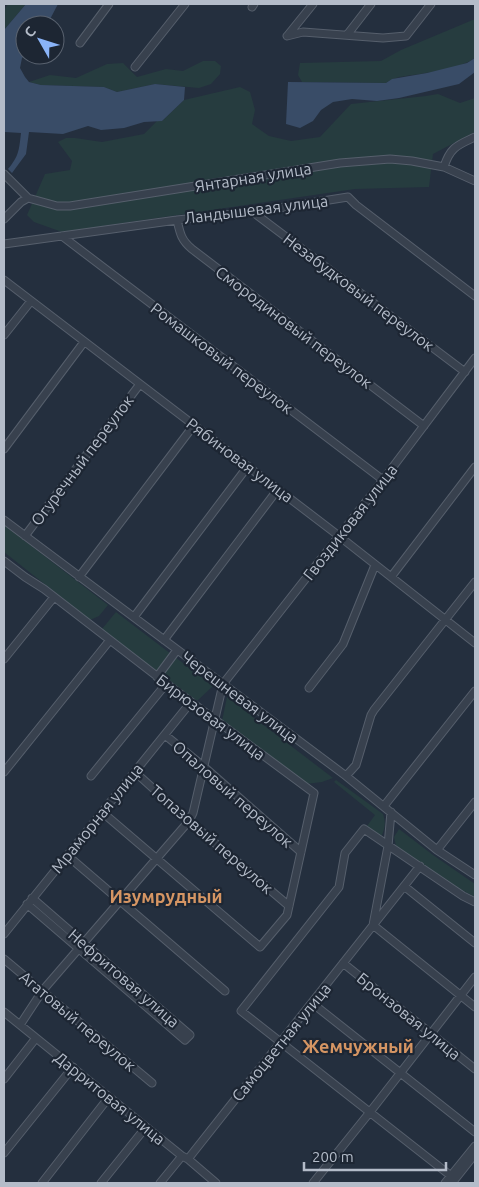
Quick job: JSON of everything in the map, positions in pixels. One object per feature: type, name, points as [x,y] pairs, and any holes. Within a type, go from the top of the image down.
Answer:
[{"type":"street","points":[[80,43],[109,4]]},
{"type":"street","points":[[135,68],[185,4]]},
{"type":"street","points":[[313,4],[287,36],[303,32],[383,38],[406,36],[431,4]]},
{"type":"street","points":[[347,35],[371,4]]},
{"type":"street","points":[[444,167],[455,147],[475,137]]},
{"type":"street","name":"Янтарная улица","points":[[28,198],[56,206],[70,206],[349,162],[390,159],[444,167],[475,182]]},
{"type":"street","points":[[4,174],[28,198],[21,202],[4,219]]},
{"type":"street","name":"Ландышевая улица","points":[[4,244],[177,220],[253,212],[348,197],[475,296]]},
{"type":"street","name":"Незабудковый переулок","points":[[253,212],[465,372]]},
{"type":"street","name":"Смородиновый переулок","points":[[177,220],[185,243],[192,249],[424,426]]},
{"type":"street","name":"Ромашковый переулок","points":[[62,236],[383,480]]},
{"type":"street","name":"Рябиновая улица","points":[[4,280],[339,536],[475,643]]},
{"type":"street","points":[[4,335],[31,301]]},
{"type":"street","points":[[4,448],[84,342]]},
{"type":"street","name":"Гвоздиковая улица","points":[[223,684],[383,480],[475,358]]},
{"type":"street","name":"Огуречный переулок","points":[[25,536],[140,384]]},
{"type":"street","points":[[79,577],[194,425]]},
{"type":"street","points":[[134,617],[248,466]]},
{"type":"street","points":[[391,577],[475,467]]},
{"type":"street","points":[[164,640],[278,489]]},
{"type":"street","name":"Черешневая улица","points":[[4,520],[346,776],[438,850],[475,874]]},
{"type":"street","name":"Бирюзовая улица","points":[[4,561],[25,578],[44,589],[166,684],[314,794],[301,852]]},
{"type":"street","points":[[309,688],[344,644],[375,565]]},
{"type":"street","points":[[346,776],[356,765],[374,710],[475,582]]},
{"type":"street","points":[[4,659],[54,597]]},
{"type":"street","points":[[4,772],[110,640]]},
{"type":"street","points":[[157,677],[178,650]]},
{"type":"street","points":[[91,776],[166,684]]},
{"type":"street","points":[[20,1025],[42,990],[189,821],[193,813],[223,684]]},
{"type":"street","points":[[384,806],[475,691]]},
{"type":"street","name":"Мраморная улица","points":[[4,934],[191,702]]},
{"type":"street","name":"Опаловый переулок","points":[[165,735],[301,852]]},
{"type":"street","name":"Топазовый переулок","points":[[135,772],[189,821],[289,906]]},
{"type":"street","points":[[438,850],[475,802]]},
{"type":"street","points":[[102,812],[260,947],[287,915],[301,852]]},
{"type":"street","name":"Самоцветная улица","points":[[373,925],[388,846],[391,812]]},
{"type":"street","points":[[451,1180],[370,1112],[241,1011],[340,887],[345,853],[364,830],[475,902]]},
{"type":"street","points":[[68,856],[225,991]]},
{"type":"street","name":"Самоцветная улица","points":[[160,1183],[185,1157],[312,1003],[420,866]]},
{"type":"street","points":[[404,886],[475,943]]},
{"type":"street","name":"Нефритовая улица","points":[[30,901],[190,1035],[185,1040],[81,945]]},
{"type":"street","points":[[373,925],[475,1007]]},
{"type":"street","name":"Агатовый переулок","points":[[4,959],[152,1083]]},
{"type":"street","name":"Бронзовая улица","points":[[343,963],[475,1069]]},
{"type":"street","points":[[313,1183],[475,977]]},
{"type":"street","points":[[312,1003],[475,1132]]},
{"type":"street","name":"Дарритовая улица","points":[[4,1012],[216,1183]]},
{"type":"street","points":[[4,1079],[36,1038]]},
{"type":"street","points":[[4,1153],[73,1067]]},
{"type":"street","points":[[42,1183],[109,1097]]},
{"type":"street","points":[[101,1183],[146,1127]]},
{"type":"street","points":[[451,1180],[475,1146]]},
{"type":"street","points":[[445,1183],[451,1180],[475,1154]]},
{"type":"green space","points":[[8,4],[26,4],[4,30],[4,10]]},
{"type":"green space","points":[[475,19],[475,58],[457,66],[399,77],[386,83],[302,82],[298,75],[300,63],[381,61],[401,50]]},
{"type":"green space","points":[[203,61],[215,61],[221,66],[220,74],[211,84],[199,88],[155,84],[117,92],[104,87],[41,85],[29,82],[50,75],[76,78],[107,64],[123,63],[137,77],[166,69],[183,71]]},
{"type":"green space","points":[[240,87],[250,92],[255,110],[252,124],[269,136],[291,141],[320,137],[351,104],[438,94],[460,103],[475,98],[475,132],[433,154],[429,187],[355,189],[62,232],[34,222],[27,215],[45,174],[70,170],[72,161],[58,142],[66,138],[75,138],[102,142],[144,134],[157,121],[162,121],[184,100]]},
{"type":"green space","points":[[4,525],[108,605],[99,616],[90,620],[4,552]]},
{"type":"green space","points":[[116,612],[213,686],[196,702],[102,629]]},
{"type":"green space","points":[[227,697],[333,778],[322,782],[306,784],[222,721]]},
{"type":"green space","points":[[336,780],[383,814],[385,826],[381,837],[367,826],[375,815],[334,782]]},
{"type":"green space","points":[[399,829],[475,884],[475,897],[396,846],[394,837]]},
{"type":"water","points":[[26,4],[58,4],[52,15],[17,15]]},
{"type":"water","points":[[15,17],[15,65],[21,65],[20,68],[29,82],[41,85],[104,87],[117,92],[155,84],[185,87],[184,100],[162,121],[144,122],[124,128],[101,130],[88,126],[63,134],[29,132],[26,154],[12,173],[8,169],[18,152],[21,133],[4,133],[4,30]]},
{"type":"water","points":[[475,58],[475,72],[459,84],[399,98],[377,101],[352,99],[333,102],[321,110],[313,121],[300,128],[286,124],[288,82],[386,83],[392,79],[467,63]]},
{"type":"district","name":"Изумрудный","points":[[166,897]]},
{"type":"district","name":"Жемчужный","points":[[358,1047]]}]
